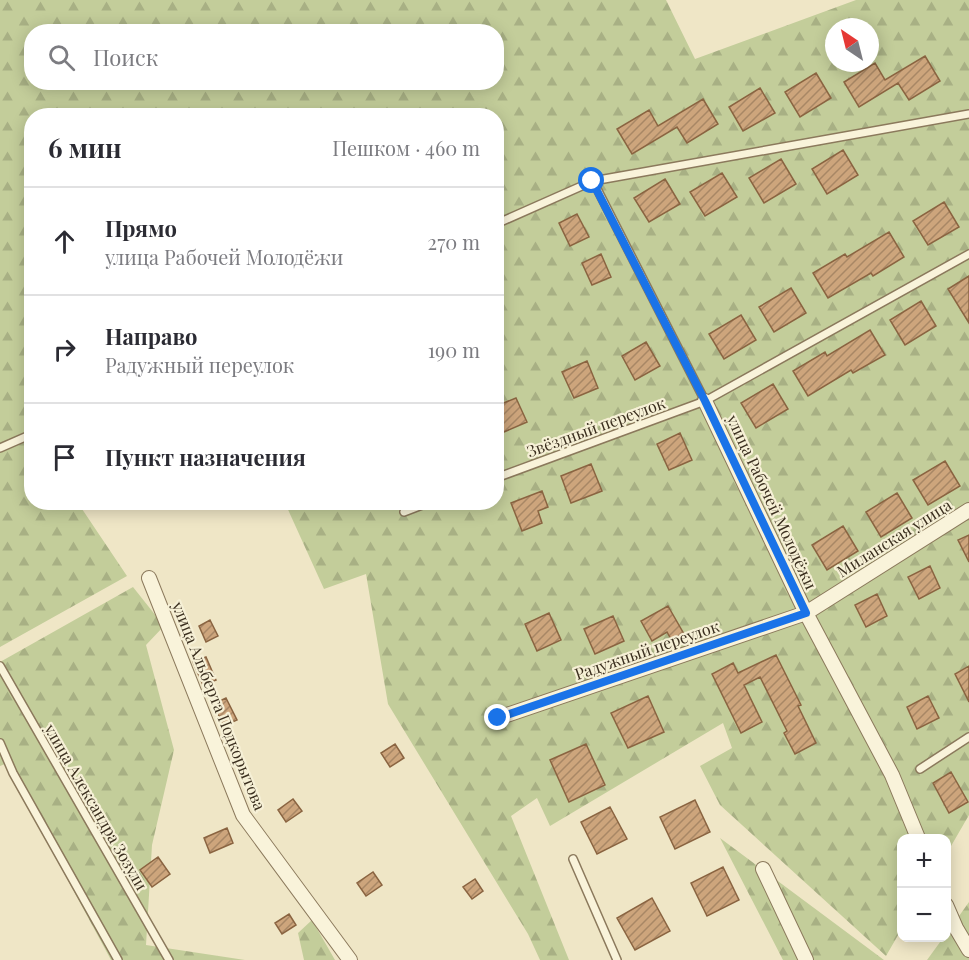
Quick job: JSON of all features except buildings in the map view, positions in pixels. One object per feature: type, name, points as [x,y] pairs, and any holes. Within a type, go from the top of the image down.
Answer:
[{"type":"street","name":"улица Рабочей Молодёжи","points":[[705,401],[806,613],[892,776],[916,834]]},
{"type":"street","name":"Миланская улица","points":[[806,613],[969,510]]},
{"type":"street","name":"улица Альберта Подкорытова","points":[[148,578],[243,815],[350,960]]},
{"type":"street","name":"Радужный переулок","points":[[498,718],[806,613]]},
{"type":"street","points":[[763,869],[806,960]]},
{"type":"street","points":[[951,916],[969,951]]},
{"type":"lane","points":[[504,221],[592,181],[969,114]]},
{"type":"lane","name":"улица Рабочей Молодёжи","points":[[592,181],[705,401]]},
{"type":"lane","name":"Звёздный переулок","points":[[504,475],[705,401],[969,254]]},
{"type":"lane","points":[[0,448],[24,438]]},
{"type":"lane","points":[[404,512],[409,510]]},
{"type":"lane","name":"улица Александра Зозули","points":[[0,666],[169,960]]},
{"type":"lane","points":[[920,770],[969,737]]},
{"type":"lane","points":[[0,743],[13,773],[118,960]]},
{"type":"lane","points":[[573,859],[617,960]]},
{"type":"green space","points":[[0,0],[666,0],[695,59],[856,0],[969,0],[969,815],[951,846],[951,834],[897,834],[897,937],[886,956],[720,805],[700,766],[732,748],[723,723],[550,826],[537,798],[511,816],[569,960],[540,960],[528,934],[388,704],[366,574],[324,589],[288,510],[504,510],[504,108],[24,108],[24,510],[83,510],[127,576],[0,647]]},
{"type":"green space","points":[[133,587],[164,626],[146,645],[174,750],[152,845],[146,945],[245,960],[111,960],[5,764],[0,766],[0,662]]},
{"type":"green space","points":[[720,838],[884,960],[783,960]]},
{"type":"green space","points":[[969,902],[969,960],[927,960],[940,942],[951,942],[951,927]]},
{"type":"green space","points":[[312,920],[335,960],[304,960],[298,933]]},
{"type":"route","points":[[498,718],[806,613],[705,401],[592,181]]}]
